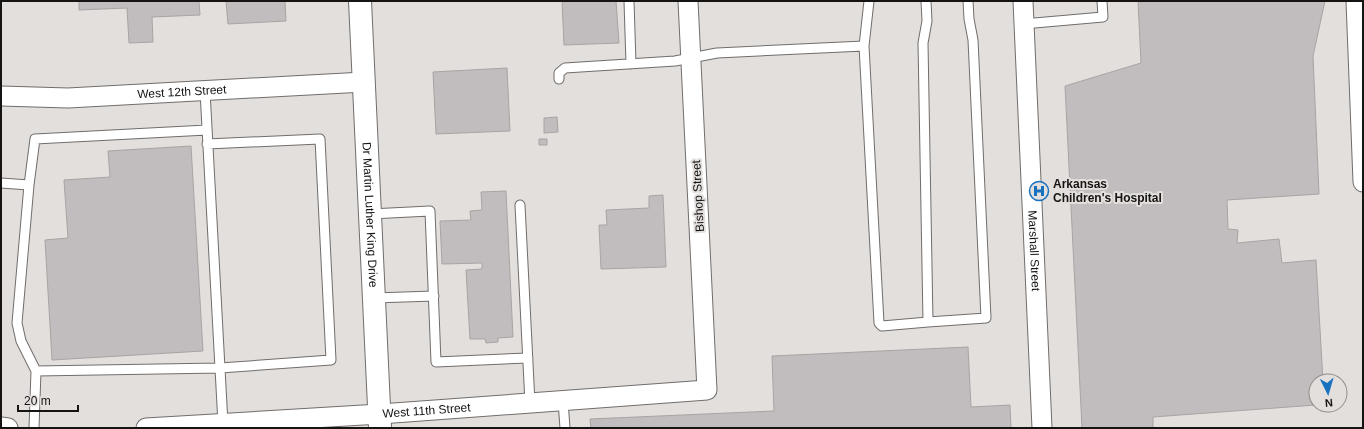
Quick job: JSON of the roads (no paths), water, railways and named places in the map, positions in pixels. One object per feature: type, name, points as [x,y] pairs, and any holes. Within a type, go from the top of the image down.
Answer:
[{"type":"main road","name":"Dr Martin Luther King Drive","points":[[360,1],[380,421]]},
{"type":"street","name":"Bishop Street","points":[[688,1],[707,390]]},
{"type":"street","name":"Marshall Street","points":[[1023,1],[1042,428]]},
{"type":"street","points":[[1356,1],[1360,27],[1363,182]]},
{"type":"street","name":"West 12th Street","points":[[1,96],[68,98],[364,82]]},
{"type":"street","name":"West 11th Street","points":[[146,428],[380,421],[530,403],[707,390]]},
{"type":"street","points":[[1,427],[8,428]]},
{"type":"lane","points":[[629,1],[631,64]]},
{"type":"lane","points":[[869,1],[864,46],[879,323],[882,326],[986,318],[973,40],[969,19],[968,1]]},
{"type":"lane","points":[[926,1],[927,21],[923,43],[928,322]]},
{"type":"lane","points":[[1024,24],[1103,17],[1102,1]]},
{"type":"lane","points":[[559,79],[559,73],[564,68],[691,59],[717,53],[864,46]]},
{"type":"lane","points":[[205,91],[220,368],[233,425]]},
{"type":"lane","points":[[34,428],[36,371],[21,341],[16,323],[29,185],[35,139],[207,130]]},
{"type":"lane","points":[[36,371],[220,368],[331,360],[320,139],[207,144]]},
{"type":"lane","points":[[1,183],[29,185]]},
{"type":"lane","points":[[520,205],[530,403]]},
{"type":"lane","points":[[370,214],[430,211],[436,362],[528,358]]},
{"type":"lane","points":[[374,298],[434,296]]},
{"type":"lane","points":[[563,401],[564,428]]},
{"type":"place","name":"Arkansas Children's Hospital","points":[[1039,191]]}]
